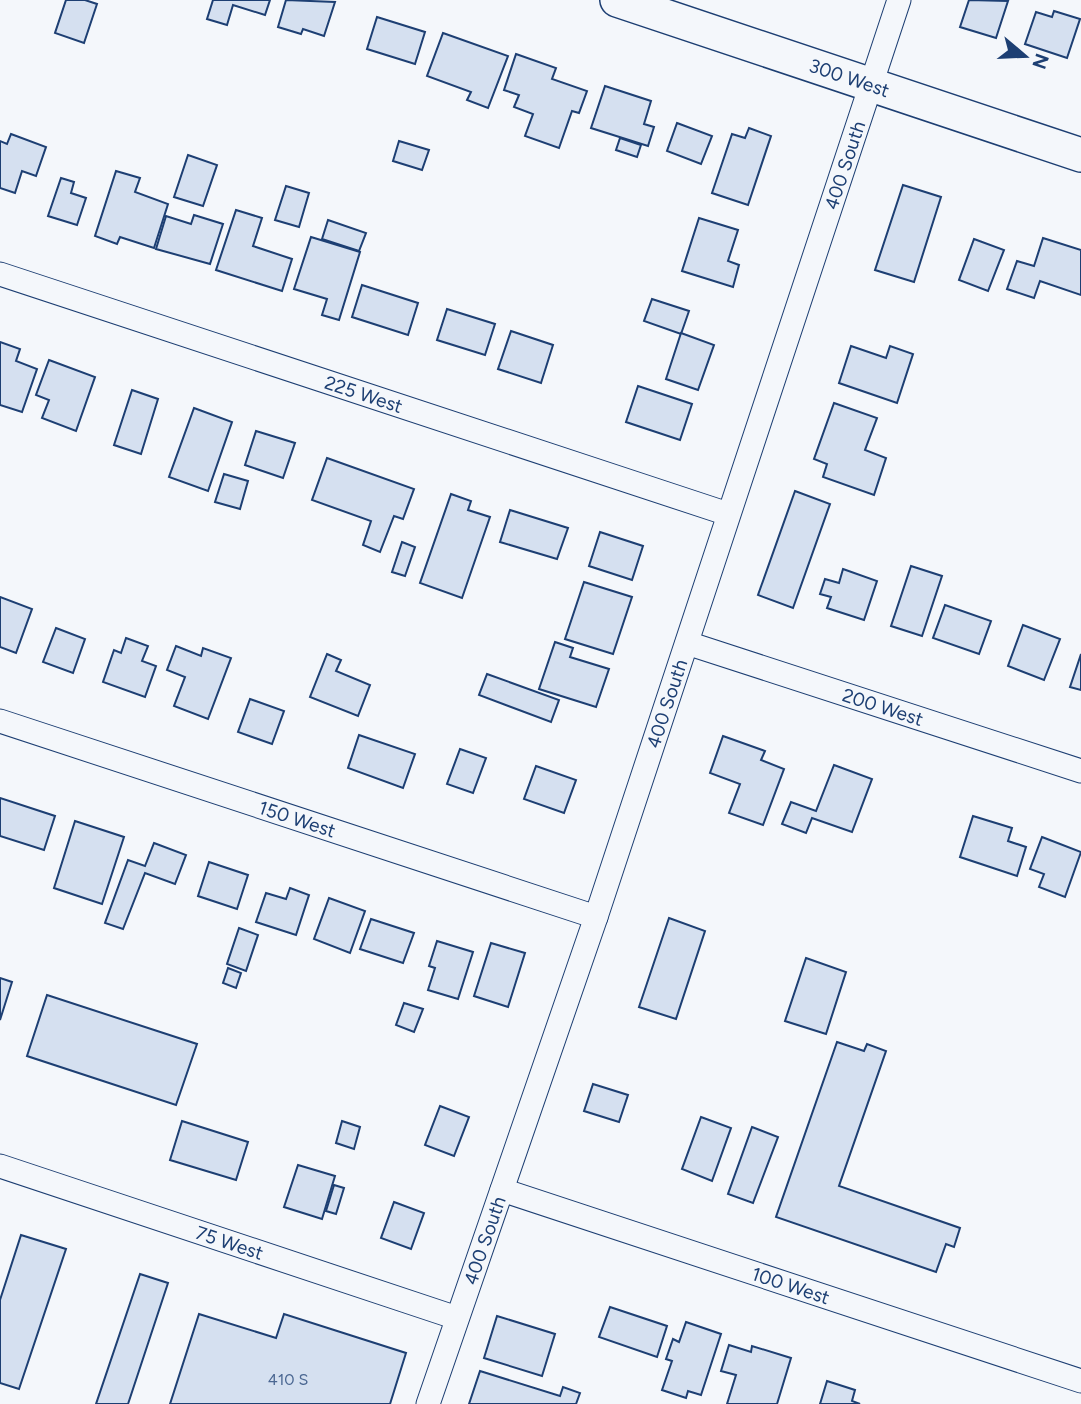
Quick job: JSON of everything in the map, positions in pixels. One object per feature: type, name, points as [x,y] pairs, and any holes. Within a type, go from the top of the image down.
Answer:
[{"type":"street","name":"300 West","points":[[617,0],[1081,155]]},
{"type":"street","name":"400 South","points":[[428,1404],[596,916],[899,0]]},
{"type":"street","name":"225 West","points":[[0,274],[728,514]]},
{"type":"street","name":"200 West","points":[[687,643],[1081,771]]},
{"type":"street","name":"150 West","points":[[0,721],[596,916]]},
{"type":"street","name":"75 West","points":[[0,1166],[457,1318]]},
{"type":"street","name":"100 West","points":[[502,1190],[1081,1381]]},
{"type":"building","points":[[66,0],[85,0],[97,4],[84,43],[55,33]]},
{"type":"building","points":[[213,0],[270,0],[265,15],[233,5],[227,25],[207,19]]},
{"type":"building","points":[[286,0],[335,2],[324,36],[303,29],[301,34],[278,27]]},
{"type":"building","points":[[969,0],[1008,1],[996,38],[960,27]]},
{"type":"building","points":[[1054,11],[1080,19],[1067,58],[1025,44],[1036,12],[1052,17]]},
{"type":"building","points":[[377,17],[425,32],[415,64],[367,49]]},
{"type":"building","points":[[443,33],[508,56],[488,108],[467,100],[471,92],[427,76]]},
{"type":"building","points":[[516,54],[556,68],[552,79],[587,91],[579,113],[572,111],[559,148],[525,136],[533,114],[514,107],[519,95],[504,90]]},
{"type":"building","points":[[605,86],[651,101],[644,124],[654,127],[648,146],[591,128]]},
{"type":"building","points":[[677,123],[712,136],[701,164],[667,151]]},
{"type":"building","points":[[749,128],[771,136],[748,205],[712,193],[732,134],[745,138]]},
{"type":"building","points":[[11,134],[46,147],[36,176],[22,171],[15,193],[0,188],[0,141],[7,144]]},
{"type":"building","points":[[620,138],[641,145],[637,157],[616,150]]},
{"type":"building","points":[[399,141],[429,150],[422,170],[393,161]]},
{"type":"building","points":[[188,155],[217,165],[203,206],[174,197]]},
{"type":"building","points":[[116,171],[140,178],[135,192],[168,204],[154,248],[120,237],[117,244],[95,236]]},
{"type":"building","points":[[61,178],[74,182],[71,193],[86,198],[77,225],[48,216]]},
{"type":"building","points":[[903,185],[941,197],[914,282],[875,270]]},
{"type":"building","points":[[286,186],[309,193],[299,227],[275,220]]},
{"type":"building","points":[[236,210],[262,218],[253,246],[292,259],[282,291],[216,270]]},
{"type":"building","points":[[194,215],[223,224],[210,264],[156,249],[166,216],[191,224]]},
{"type":"building","points":[[699,218],[738,230],[728,261],[739,265],[733,287],[682,271]]},
{"type":"building","points":[[328,220],[366,233],[359,251],[322,239]]},
{"type":"building","points":[[311,237],[360,252],[339,320],[322,315],[327,299],[294,289]]},
{"type":"building","points":[[1043,238],[1081,250],[1081,295],[1040,281],[1034,298],[1007,289],[1017,261],[1034,266]]},
{"type":"building","points":[[974,239],[1004,250],[988,291],[959,280]]},
{"type":"building","points":[[362,285],[418,303],[408,335],[352,317]]},
{"type":"building","points":[[652,299],[689,311],[681,334],[644,321]]},
{"type":"building","points":[[447,309],[495,324],[485,355],[437,340]]},
{"type":"building","points":[[511,331],[553,345],[541,383],[498,369]]},
{"type":"building","points":[[681,333],[714,345],[698,390],[666,379]]},
{"type":"building","points":[[0,342],[20,349],[16,361],[37,369],[22,412],[0,405]]},
{"type":"building","points":[[851,346],[886,358],[890,346],[913,354],[897,403],[839,383]]},
{"type":"building","points":[[49,360],[95,377],[76,431],[42,418],[49,400],[36,395]]},
{"type":"building","points":[[638,386],[692,404],[680,440],[626,422]]},
{"type":"building","points":[[132,390],[158,399],[141,454],[114,445]]},
{"type":"building","points":[[834,403],[877,418],[865,450],[886,458],[874,495],[823,477],[827,464],[814,459]]},
{"type":"building","points":[[194,408],[232,422],[208,491],[169,477]]},
{"type":"building","points":[[256,431],[295,443],[283,478],[245,465]]},
{"type":"building","points":[[327,458],[414,489],[403,519],[394,516],[380,552],[363,545],[371,521],[312,500]]},
{"type":"building","points":[[224,474],[248,481],[240,509],[215,502]]},
{"type":"building","points":[[795,491],[830,504],[793,608],[758,595]]},
{"type":"building","points":[[451,494],[471,501],[468,510],[490,517],[462,598],[420,583]]},
{"type":"building","points":[[510,510],[568,528],[557,559],[500,542]]},
{"type":"building","points":[[600,532],[643,546],[632,580],[589,566]]},
{"type":"building","points":[[402,542],[415,547],[405,576],[392,572]]},
{"type":"building","points":[[911,566],[942,576],[922,636],[891,626]]},
{"type":"building","points":[[843,569],[877,581],[864,620],[827,608],[831,597],[820,594],[825,579],[839,583]]},
{"type":"building","points":[[584,582],[632,597],[613,654],[565,639]]},
{"type":"building","points":[[0,597],[32,609],[16,653],[0,647]]},
{"type":"building","points":[[945,605],[991,621],[979,654],[933,638]]},
{"type":"building","points":[[1023,625],[1060,639],[1044,680],[1008,666]]},
{"type":"building","points":[[56,628],[85,639],[73,673],[43,662]]},
{"type":"building","points":[[126,638],[148,646],[142,661],[156,666],[145,697],[103,682],[114,650],[121,653]]},
{"type":"building","points":[[555,642],[573,648],[570,657],[609,669],[596,707],[539,689]]},
{"type":"building","points":[[176,646],[201,656],[203,648],[231,658],[208,719],[174,706],[185,677],[167,670]]},
{"type":"building","points":[[327,654],[341,660],[336,671],[370,685],[358,716],[310,697]]},
{"type":"building","points":[[1081,654],[1081,690],[1070,687]]},
{"type":"building","points":[[487,674],[559,700],[551,722],[479,695]]},
{"type":"building","points":[[250,699],[284,711],[272,744],[238,732]]},
{"type":"building","points":[[359,735],[415,754],[403,788],[348,768]]},
{"type":"building","points":[[723,736],[765,751],[761,760],[784,769],[763,825],[729,813],[740,784],[710,773]]},
{"type":"building","points":[[460,749],[486,758],[473,793],[447,784]]},
{"type":"building","points":[[834,765],[872,779],[852,832],[812,818],[806,833],[782,824],[791,802],[816,811]]},
{"type":"building","points":[[536,766],[576,780],[564,813],[524,799]]},
{"type":"building","points":[[0,798],[55,816],[44,850],[0,836]]},
{"type":"building","points":[[973,816],[1012,828],[1008,841],[1026,847],[1017,876],[960,857]]},
{"type":"building","points":[[75,821],[124,837],[102,904],[54,888]]},
{"type":"building","points":[[1042,837],[1081,852],[1065,897],[1039,887],[1044,874],[1030,869]]},
{"type":"building","points":[[154,843],[186,855],[175,884],[145,873],[123,929],[105,923],[128,860],[145,866]]},
{"type":"building","points":[[209,862],[248,875],[237,909],[198,896]]},
{"type":"building","points":[[290,888],[309,895],[296,935],[256,922],[266,893],[286,899]]},
{"type":"building","points":[[329,898],[365,911],[350,953],[314,939]]},
{"type":"building","points":[[669,918],[705,931],[676,1019],[639,1007]]},
{"type":"building","points":[[371,919],[414,933],[403,963],[360,949]]},
{"type":"building","points":[[239,928],[258,935],[246,971],[227,964]]},
{"type":"building","points":[[437,941],[473,952],[458,999],[428,990],[435,968],[429,966]]},
{"type":"building","points":[[491,943],[525,953],[508,1007],[474,996]]},
{"type":"building","points":[[806,958],[846,972],[826,1034],[785,1021]]},
{"type":"building","points":[[228,968],[241,973],[236,988],[223,983]]},
{"type":"building","points":[[0,978],[12,982],[0,1020]]},
{"type":"building","points":[[47,995],[197,1044],[176,1105],[27,1056]]},
{"type":"building","points":[[404,1003],[423,1009],[414,1032],[396,1025]]},
{"type":"building","points":[[837,1042],[864,1051],[867,1044],[886,1051],[839,1186],[960,1228],[954,1247],[946,1244],[936,1272],[776,1217]]},
{"type":"building","points":[[593,1084],[628,1095],[619,1122],[584,1111]]},
{"type":"building","points":[[440,1106],[469,1117],[454,1156],[425,1145]]},
{"type":"building","points":[[701,1117],[731,1128],[712,1181],[682,1169]]},
{"type":"building","points":[[182,1121],[248,1142],[236,1180],[170,1160]]},
{"type":"building","points":[[342,1121],[360,1127],[354,1149],[336,1143]]},
{"type":"building","points":[[752,1127],[778,1137],[753,1203],[728,1194]]},
{"type":"building","points":[[298,1165],[335,1176],[322,1219],[284,1207]]},
{"type":"building","points":[[334,1185],[344,1188],[336,1214],[326,1211]]},
{"type":"building","points":[[394,1202],[424,1213],[411,1249],[381,1238]]},
{"type":"building","points":[[21,1235],[66,1249],[19,1389],[0,1383],[0,1300]]},
{"type":"building","points":[[140,1274],[168,1283],[128,1404],[96,1404]]},
{"type":"building","points":[[610,1307],[667,1326],[657,1357],[599,1337]]},
{"type":"building","points":[[199,1314],[276,1338],[284,1314],[406,1353],[390,1404],[170,1404]]},
{"type":"building","points":[[497,1316],[555,1334],[542,1376],[484,1358]]},
{"type":"building","points":[[686,1322],[721,1334],[701,1395],[688,1391],[686,1398],[662,1390],[672,1361],[666,1359],[673,1339],[679,1342]]},
{"type":"building","points":[[729,1345],[751,1352],[752,1346],[791,1358],[777,1404],[727,1404],[736,1375],[721,1371]]},
{"type":"building","points":[[480,1371],[560,1396],[563,1387],[580,1393],[576,1404],[469,1404]]},
{"type":"building","points":[[827,1381],[855,1390],[852,1401],[860,1404],[820,1404]]}]
